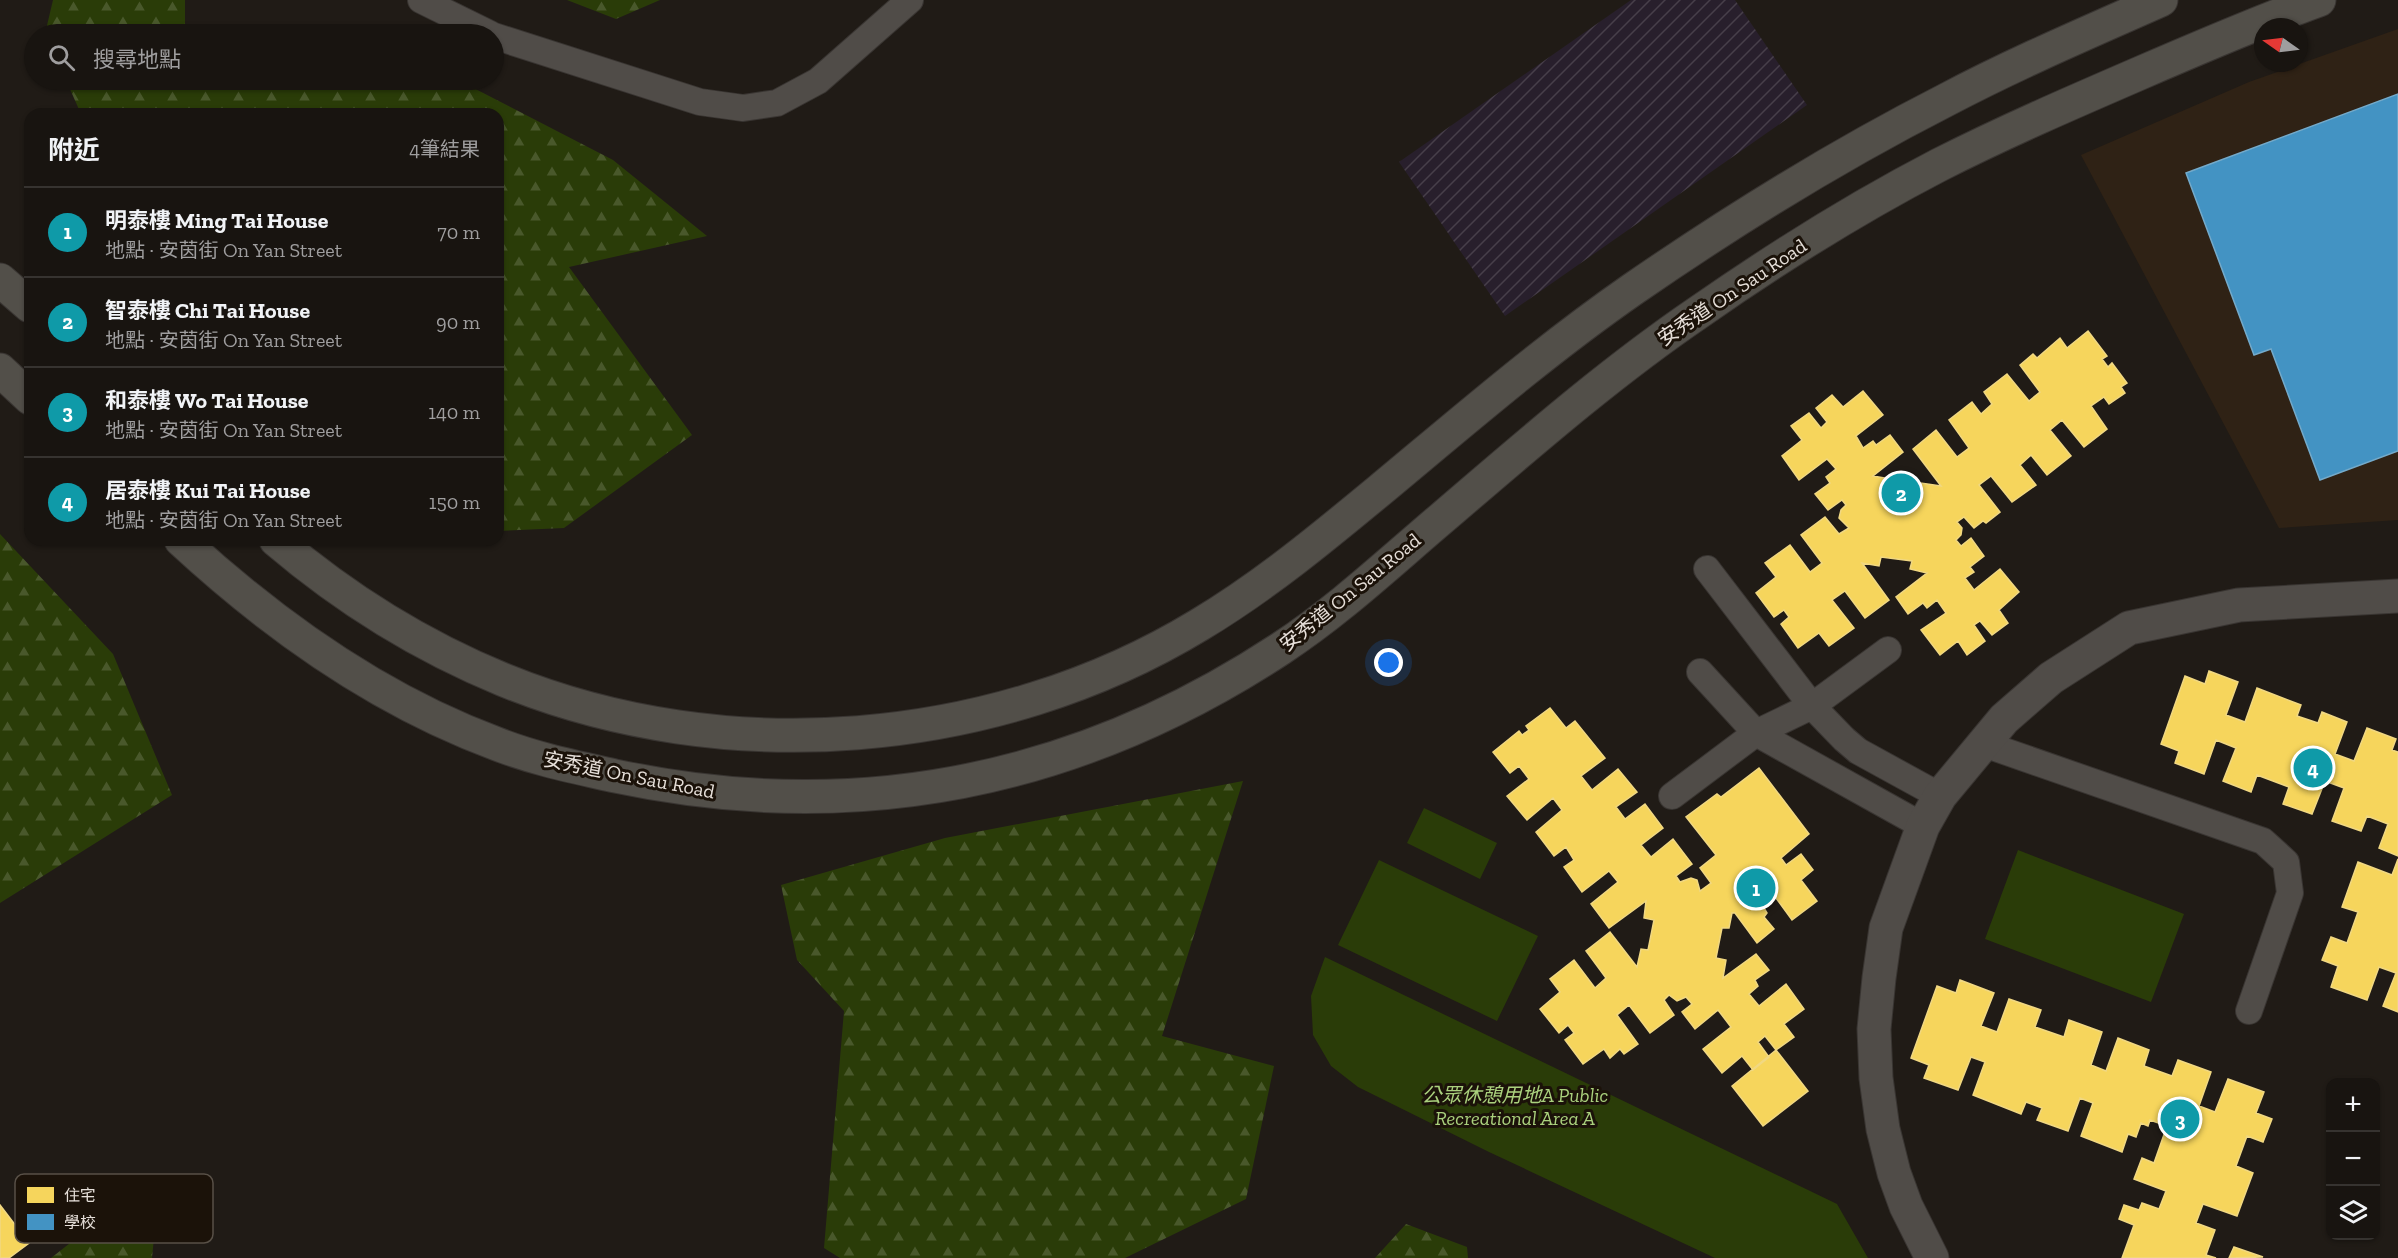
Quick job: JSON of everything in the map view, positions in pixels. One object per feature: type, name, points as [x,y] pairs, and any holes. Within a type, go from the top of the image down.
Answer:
[{"type":"main road","points":[[284,546],[334,586],[410,634],[494,675],[544,695],[622,716],[698,730],[780,735],[864,732],[912,727],[1025,702],[1138,658],[1198,626],[1255,588],[1303,553],[1530,365],[1629,292],[1705,240],[1898,125],[2010,68],[2161,0]]},
{"type":"main road","name":"安秀道 On Sau Road","points":[[188,546],[274,620],[339,665],[447,723],[496,744],[543,759],[653,784],[717,793],[780,797],[908,791],[1000,775],[1099,744],[1146,724],[1194,700],[1286,645],[1361,588],[1543,431],[1605,381],[1697,313],[1847,217],[1934,168],[2040,116],[2264,20],[2319,0]]},
{"type":"main road","points":[[0,280],[24,301]]},
{"type":"main road","points":[[0,370],[24,392]]},
{"type":"street","points":[[1932,1258],[1906,1206],[1894,1173],[1883,1129],[1876,1078],[1874,1029],[1886,928],[1923,826],[1940,796],[2004,719],[2051,678],[2128,628],[2239,605],[2398,596]]},
{"type":"lane","points":[[421,0],[470,24]]},
{"type":"lane","points":[[504,39],[700,102],[743,108],[777,103],[818,81],[910,0]]},
{"type":"lane","points":[[1707,569],[1812,706],[1858,751],[1940,796]]},
{"type":"lane","points":[[1672,796],[1755,733],[1812,706],[1888,650]]},
{"type":"lane","points":[[1700,672],[1755,733],[1923,826]]},
{"type":"lane","points":[[1984,744],[2263,841],[2286,862],[2290,893],[2249,1011]]},
{"type":"shaded area","points":[[1631,0],[1735,0],[1807,105],[1505,316],[1399,162]]},
{"type":"shaded area","points":[[2398,29],[2398,520],[2279,528],[2081,155],[2249,82],[2277,72],[2308,72],[2308,61]]},
{"type":"green space","points":[[53,0],[185,0],[185,24],[47,24]]},
{"type":"green space","points":[[567,0],[660,0],[616,19]]},
{"type":"green space","points":[[70,90],[477,90],[613,160],[707,236],[569,267],[692,435],[564,528],[504,531],[504,108],[78,108]]},
{"type":"green space","points":[[0,534],[113,654],[172,795],[0,903]]},
{"type":"green space","points":[[1243,781],[1162,1036],[1274,1066],[1246,1199],[1125,1258],[840,1258],[824,1248],[844,1011],[797,960],[781,885],[945,838]]},
{"type":"green space","points":[[1424,808],[1497,843],[1480,879],[1407,843]]},
{"type":"green space","points":[[2018,850],[2184,914],[2151,1002],[1985,939]]},
{"type":"green space","points":[[1379,860],[1538,936],[1497,1021],[1338,945]]},
{"type":"green space","name":"公眾休憩用地A Public Recreational Area A","points":[[1325,957],[1837,1204],[1868,1258],[1715,1258],[1489,1152],[1358,1087],[1331,1066],[1313,1035],[1311,996]]},
{"type":"green space","points":[[1406,1224],[1467,1247],[1468,1258],[1375,1258]]},
{"type":"green space","points":[[70,1243],[153,1243],[152,1258],[51,1258]]},
{"type":"building: 住宅","points":[[2088,331],[2107,356],[2102,359],[2108,367],[2112,363],[2127,383],[2121,387],[2125,393],[2109,404],[2104,397],[2091,406],[2107,429],[2084,447],[2062,420],[2050,430],[2071,456],[2047,475],[2031,455],[2020,465],[2036,485],[2012,502],[1991,476],[1979,485],[2000,512],[1986,523],[1983,521],[1974,528],[1964,517],[1957,522],[1962,528],[1961,535],[1956,540],[1961,546],[1971,538],[1984,556],[1970,567],[1974,572],[1965,578],[1974,590],[2000,569],[2019,592],[1999,610],[2008,623],[1992,635],[1980,621],[1974,625],[1985,641],[1967,655],[1958,641],[1940,655],[1921,630],[1946,613],[1937,600],[1927,608],[1923,603],[1908,614],[1896,597],[1927,573],[1910,569],[1912,561],[1881,557],[1879,566],[1862,563],[1889,600],[1865,618],[1845,591],[1832,600],[1854,628],[1829,646],[1819,633],[1798,648],[1781,624],[1789,617],[1784,610],[1774,617],[1756,593],[1776,577],[1765,563],[1790,545],[1810,572],[1822,563],[1801,535],[1825,517],[1839,534],[1849,528],[1839,518],[1841,510],[1846,505],[1842,500],[1828,510],[1815,494],[1830,483],[1826,477],[1836,469],[1827,459],[1799,480],[1782,456],[1802,440],[1791,426],[1809,413],[1821,428],[1827,422],[1816,408],[1832,395],[1843,407],[1863,391],[1883,415],[1856,436],[1863,448],[1873,441],[1876,445],[1890,435],[1903,452],[1873,476],[1891,479],[1888,488],[1919,492],[1921,483],[1941,486],[1913,449],[1936,430],[1957,457],[1969,448],[1949,420],[1972,402],[1981,414],[1992,404],[1984,392],[2007,374],[2029,401],[2040,392],[2020,365],[2033,354],[2037,358],[2060,338],[2067,348]]},
{"type":"building: 住宅","points":[[2209,671],[2238,682],[2226,715],[2245,722],[2257,688],[2301,705],[2297,716],[2318,723],[2322,712],[2347,722],[2335,754],[2354,761],[2367,728],[2396,739],[2392,750],[2398,752],[2398,856],[2379,848],[2388,824],[2367,816],[2361,831],[2332,821],[2344,788],[2325,781],[2312,814],[2283,804],[2289,787],[2257,775],[2251,792],[2223,781],[2236,748],[2216,740],[2204,774],[2175,763],[2179,751],[2161,744],[2185,676],[2205,684]]},
{"type":"building: 住宅","points":[[1550,708],[1566,728],[1575,721],[1605,758],[1581,776],[1592,790],[1618,769],[1637,792],[1616,807],[1625,819],[1645,804],[1663,828],[1641,845],[1651,857],[1673,839],[1692,864],[1676,876],[1680,882],[1691,878],[1697,880],[1700,891],[1711,883],[1700,868],[1716,855],[1686,817],[1717,794],[1721,797],[1759,768],[1809,834],[1781,858],[1786,865],[1801,854],[1813,870],[1801,880],[1817,901],[1792,920],[1773,894],[1761,903],[1767,913],[1764,917],[1774,929],[1757,943],[1735,913],[1732,913],[1729,928],[1722,928],[1716,958],[1726,960],[1723,978],[1756,954],[1769,970],[1755,980],[1758,986],[1749,994],[1759,1006],[1786,984],[1804,1009],[1784,1024],[1794,1037],[1776,1050],[1765,1036],[1758,1042],[1769,1057],[1753,1070],[1742,1056],[1722,1073],[1703,1049],[1731,1027],[1718,1010],[1695,1029],[1682,1012],[1692,1004],[1686,997],[1677,1001],[1669,995],[1664,1000],[1674,1015],[1650,1033],[1629,1005],[1617,1015],[1638,1044],[1624,1054],[1620,1049],[1610,1058],[1604,1049],[1583,1064],[1565,1040],[1574,1033],[1568,1025],[1559,1033],[1540,1009],[1560,992],[1550,979],[1574,960],[1595,988],[1606,978],[1586,951],[1610,932],[1637,967],[1641,949],[1648,950],[1654,920],[1644,918],[1646,901],[1609,928],[1591,904],[1618,882],[1609,871],[1582,892],[1564,867],[1574,860],[1566,847],[1554,856],[1536,832],[1562,810],[1553,798],[1527,820],[1507,796],[1529,779],[1519,766],[1510,773],[1493,752],[1519,731],[1522,735],[1529,730],[1526,726]]},
{"type":"building: 住宅","points":[[2398,859],[2398,1012],[2383,1006],[2396,973],[2379,967],[2367,1000],[2331,987],[2338,966],[2322,960],[2331,937],[2347,943],[2358,912],[2342,907],[2358,862],[2392,875]]},
{"type":"building: 住宅","points":[[1960,980],[1994,993],[1981,1026],[1997,1032],[2009,999],[2041,1010],[2035,1027],[2064,1037],[2069,1020],[2102,1032],[2091,1065],[2106,1071],[2118,1038],[2149,1050],[2144,1066],[2172,1076],[2178,1060],[2211,1072],[2199,1106],[2215,1112],[2228,1079],[2264,1092],[2256,1113],[2272,1119],[2263,1142],[2247,1136],[2236,1166],[2253,1173],[2237,1216],[2203,1204],[2196,1223],[2215,1230],[2206,1255],[2216,1258],[2122,1258],[2134,1225],[2119,1219],[2124,1205],[2139,1210],[2142,1203],[2159,1209],[2166,1191],[2134,1179],[2142,1158],[2154,1163],[2167,1126],[2150,1120],[2148,1126],[2141,1123],[2136,1137],[2128,1134],[2122,1152],[2081,1136],[2093,1103],[2080,1098],[2068,1131],[2037,1120],[2042,1108],[2026,1102],[2021,1114],[1973,1095],[1985,1062],[1971,1057],[1958,1090],[1924,1078],[1929,1065],[1911,1058],[1937,986],[1956,993]]},
{"type":"building: 住宅","points":[[1776,1050],[1808,1091],[1763,1126],[1732,1086]]},
{"type":"building: 住宅","points":[[0,1205],[15,1225],[15,1243],[29,1243],[9,1258],[0,1258]]},
{"type":"building: 住宅","points":[[2234,1247],[2263,1257],[2229,1258]]},
{"type":"building: 學校","points":[[2398,94],[2398,451],[2320,480],[2271,349],[2254,355],[2186,173]]},
{"type":"place","name":"智泰樓 Chi Tai House","points":[[1901,493]]},
{"type":"place","name":"居泰樓 Kui Tai House","points":[[2313,768]]},
{"type":"place","name":"明泰樓 Ming Tai House","points":[[1756,888]]},
{"type":"place","name":"和泰樓 Wo Tai House","points":[[2180,1119]]}]
